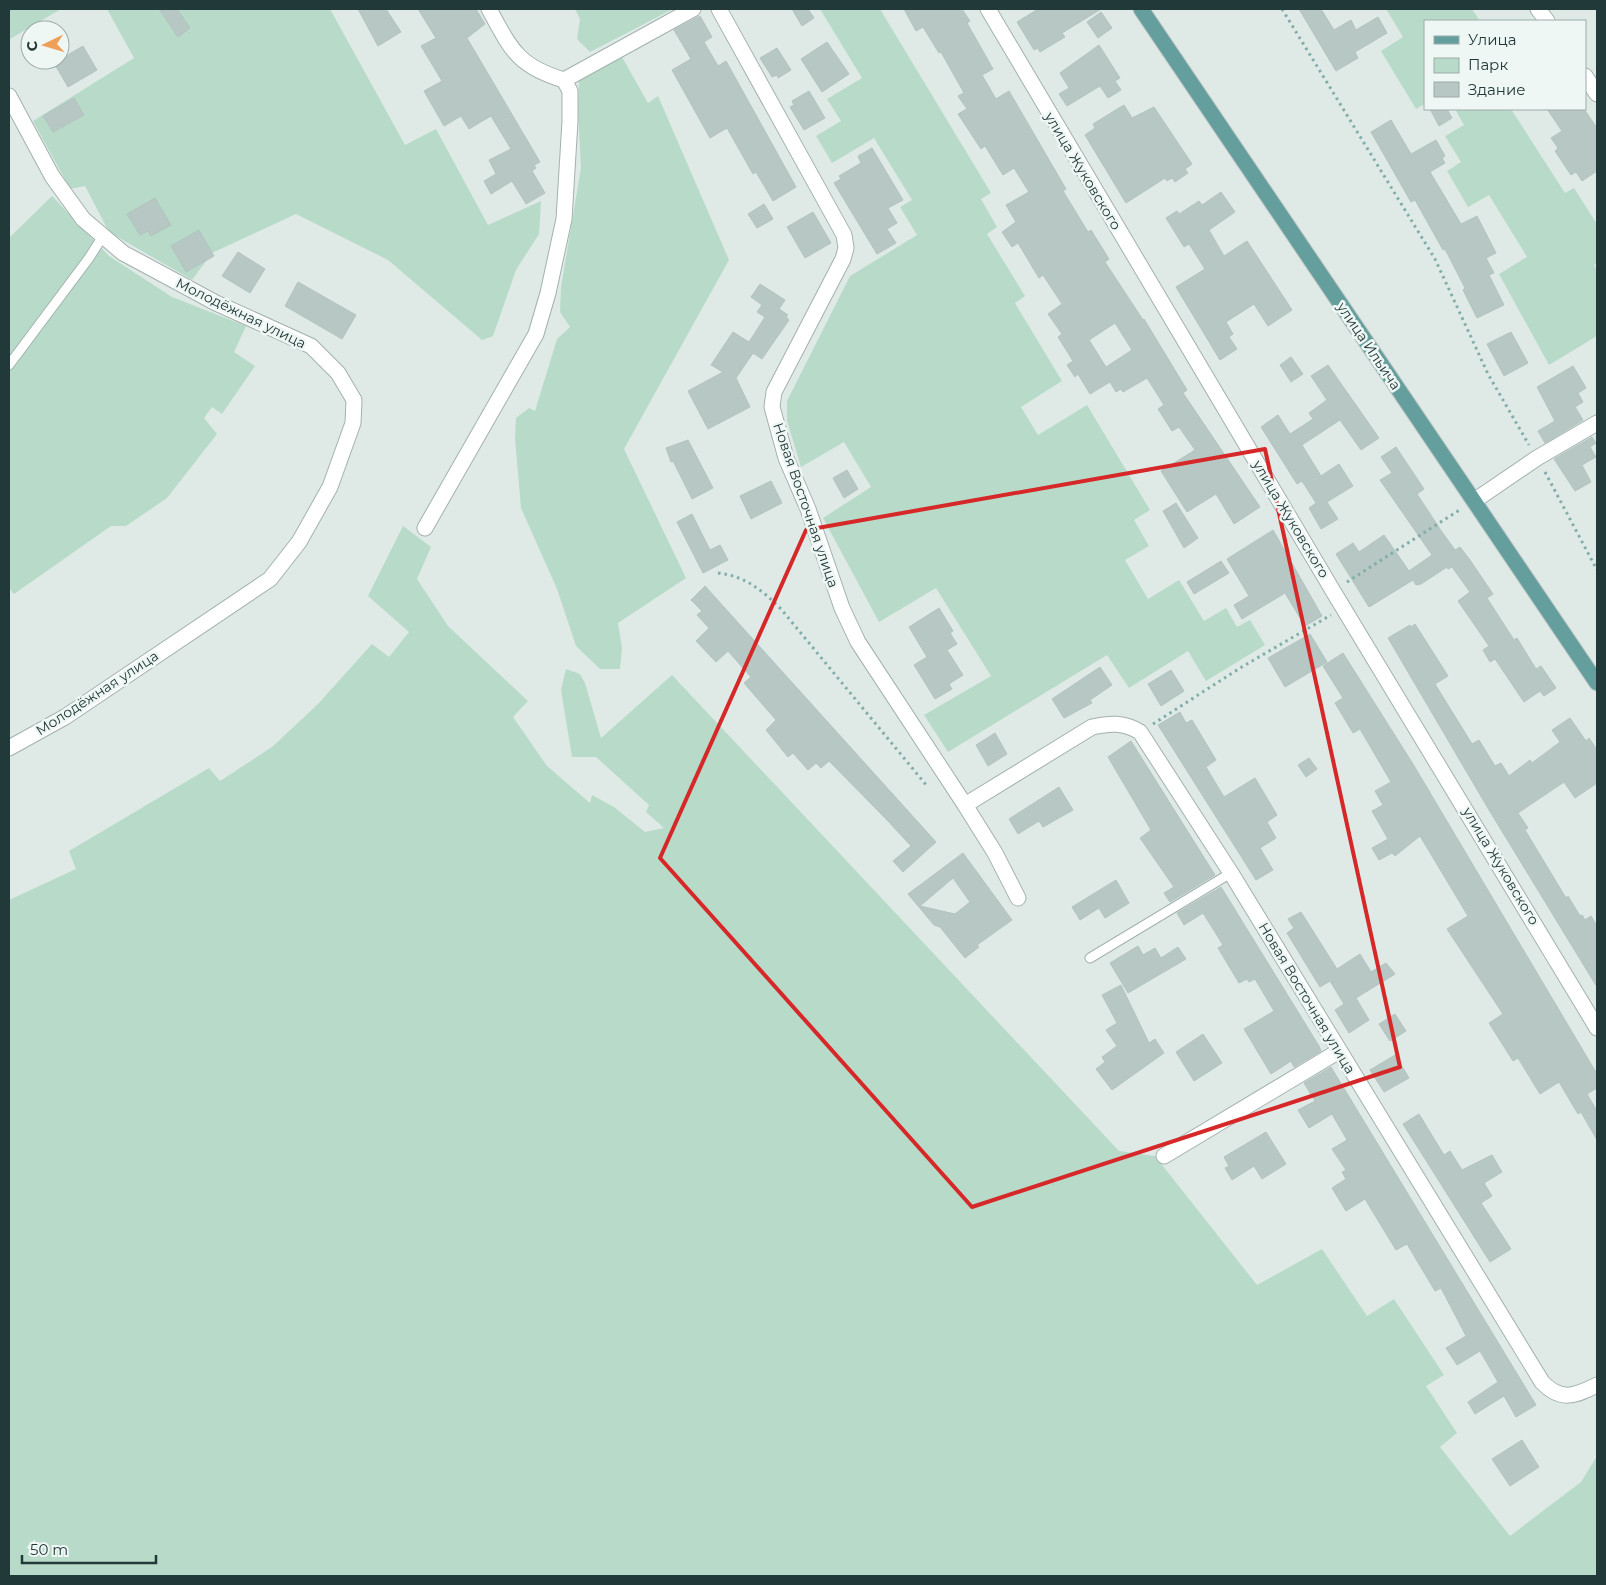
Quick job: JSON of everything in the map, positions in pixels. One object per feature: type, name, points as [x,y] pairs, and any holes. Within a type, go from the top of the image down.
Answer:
[{"type":"main road","name":"улица Ильича","points":[[1142,9],[1597,682]]},
{"type":"street","points":[[426,528],[536,334],[548,293],[564,219],[570,91],[564,80],[543,73],[514,53],[489,9]]},
{"type":"street","points":[[564,80],[693,9]]},
{"type":"street","name":"Новая Восточная улица","points":[[719,9],[844,235],[846,248],[774,392],[772,407],[786,458],[808,509],[842,608],[858,642],[965,805],[1018,898]]},
{"type":"street","name":"улица Жуковского","points":[[988,9],[1333,591],[1597,1028]]},
{"type":"street","points":[[1538,9],[1546,20]]},
{"type":"street","points":[[1586,78],[1597,94]]},
{"type":"street","name":"Молодёжная улица","points":[[9,96],[52,176],[84,219],[103,236],[123,253],[199,294],[311,346],[338,373],[354,400],[353,423],[330,487],[299,542],[270,579],[65,716],[9,748]]},
{"type":"street","points":[[1474,501],[1537,458],[1597,423]]},
{"type":"street","points":[[965,805],[1092,727],[1110,723],[1129,725],[1140,732]]},
{"type":"street","name":"Новая Восточная улица","points":[[1140,732],[1231,873],[1542,1382],[1551,1391],[1562,1396],[1574,1395],[1597,1385]]},
{"type":"street","points":[[1164,1156],[1339,1051]]},
{"type":"lane","points":[[9,364],[89,258],[103,236]]},
{"type":"lane","points":[[1090,958],[1231,873]]},
{"type":"path","points":[[1282,9],[1435,259],[1488,374],[1537,458],[1597,570]]},
{"type":"path","points":[[1333,591],[1474,501]]},
{"type":"path","points":[[718,573],[735,575],[761,589],[781,609],[927,786]]},
{"type":"path","points":[[1140,732],[1240,668],[1344,608]]},
{"type":"highlighted area","points":[[1265,449],[1400,1067],[972,1207],[660,858],[806,530]]},
{"type":"green space","points":[[9,9],[61,9],[42,20],[20,20],[20,33],[10,39]]},
{"type":"green space","points":[[107,9],[330,9],[405,145],[436,129],[488,225],[541,201],[539,234],[516,270],[493,336],[482,340],[388,260],[296,214],[212,253],[192,280],[109,232],[85,186],[70,189],[33,121],[134,58]]},
{"type":"green space","points":[[575,9],[673,9],[590,52],[577,39],[580,19]]},
{"type":"green space","points":[[820,9],[880,9],[991,193],[981,199],[997,227],[987,234],[1025,296],[1015,303],[1062,381],[1021,407],[1038,435],[1087,405],[1150,510],[1134,520],[1149,546],[1125,560],[1148,599],[1179,580],[1204,621],[1226,608],[1237,627],[1250,620],[1265,645],[1206,681],[1188,651],[1129,688],[1107,655],[948,752],[924,715],[991,676],[936,588],[879,622],[823,518],[871,487],[844,442],[801,467],[787,421],[787,401],[850,276],[917,235],[900,207],[912,200],[874,138],[832,163],[816,136],[841,121],[827,99],[862,78]]},
{"type":"green space","points":[[1386,9],[1472,9],[1479,20],[1424,20],[1424,105],[1416,109],[1381,51],[1403,37]]},
{"type":"green space","points":[[622,57],[648,103],[658,96],[729,260],[624,449],[686,578],[618,623],[622,648],[620,669],[600,669],[576,646],[557,589],[521,508],[515,438],[516,418],[529,408],[535,411],[557,339],[570,327],[560,312],[561,287],[581,168],[578,110],[579,81]]},
{"type":"green space","points":[[1456,110],[1512,110],[1565,193],[1574,188],[1597,224],[1597,263],[1594,265],[1597,271],[1597,336],[1549,365],[1499,274],[1527,257],[1489,195],[1468,207],[1447,171],[1461,162],[1445,136],[1464,125]]},
{"type":"green space","points":[[52,196],[109,256],[172,297],[246,326],[234,352],[255,366],[222,414],[212,407],[204,418],[217,434],[167,498],[126,526],[111,526],[14,594],[9,588],[9,238]]},
{"type":"green space","points":[[403,526],[431,547],[417,579],[448,626],[528,701],[513,717],[547,766],[590,803],[592,795],[614,807],[645,832],[664,828],[646,812],[649,805],[596,757],[572,757],[561,690],[566,669],[580,674],[585,683],[601,738],[672,675],[1119,1151],[1155,1156],[1257,1285],[1322,1249],[1367,1316],[1394,1299],[1444,1375],[1426,1386],[1457,1433],[1440,1447],[1510,1536],[1581,1482],[1597,1456],[1597,1576],[9,1576],[9,900],[76,869],[69,851],[209,768],[220,781],[272,747],[317,705],[372,644],[389,657],[409,632],[368,596]]},
{"type":"building","points":[[159,9],[177,9],[190,28],[178,37]]},
{"type":"building","points":[[358,9],[386,9],[401,32],[378,46]]},
{"type":"building","points":[[418,9],[476,9],[485,24],[467,38],[540,162],[534,165],[536,168],[532,171],[545,193],[526,204],[512,181],[491,194],[484,181],[496,174],[489,160],[511,149],[491,116],[469,129],[461,116],[444,126],[424,91],[442,81],[421,46],[436,38]]},
{"type":"building","points":[[792,9],[808,9],[814,18],[802,26]]},
{"type":"building","points":[[904,9],[962,9],[970,21],[967,23],[993,69],[982,75],[996,99],[1009,91],[1066,189],[1063,191],[1088,232],[1091,230],[1109,259],[1105,262],[1144,319],[1187,390],[1183,393],[1260,507],[1234,524],[1216,494],[1187,512],[1161,471],[1195,450],[1179,427],[1172,431],[1158,409],[1164,405],[1147,378],[1123,392],[1121,389],[1116,392],[1110,382],[1090,394],[1078,374],[1075,377],[1067,365],[1073,361],[1058,337],[1062,334],[1048,314],[1062,304],[1043,275],[1039,278],[1018,243],[1012,247],[1002,232],[1016,222],[1006,205],[1029,192],[1014,168],[1003,175],[985,146],[981,149],[958,114],[967,109],[958,96],[964,93],[941,52],[939,53],[923,27],[916,31]],"holes":[[[1115,323],[1132,350],[1106,367],[1089,340]]]},
{"type":"building","points":[[1038,9],[1101,9],[1062,33],[1065,37],[1040,52],[1038,48],[1034,50],[1017,22]]},
{"type":"building","points":[[1299,9],[1321,9],[1334,30],[1351,20],[1356,30],[1378,17],[1387,33],[1355,52],[1358,58],[1336,71]]},
{"type":"building","points":[[1101,12],[1112,28],[1098,38],[1087,22]]},
{"type":"building","points":[[700,16],[712,37],[704,42],[718,66],[726,61],[796,187],[773,201],[756,172],[753,174],[727,128],[710,138],[672,70],[691,59],[674,30]]},
{"type":"building","points":[[827,42],[849,74],[822,92],[801,59]]},
{"type":"building","points":[[1099,45],[1120,78],[1115,81],[1121,90],[1108,98],[1100,86],[1067,106],[1059,94],[1069,88],[1060,73]]},
{"type":"building","points":[[83,46],[97,70],[68,87],[58,70],[70,70],[70,54]]},
{"type":"building","points":[[777,48],[791,70],[778,78],[777,75],[772,77],[760,58]]},
{"type":"building","points":[[809,91],[825,118],[804,130],[790,107],[794,105],[792,101]]},
{"type":"building","points":[[74,98],[84,115],[53,132],[43,116]]},
{"type":"building","points":[[1124,105],[1132,118],[1154,107],[1192,164],[1185,169],[1188,173],[1175,182],[1172,178],[1167,181],[1165,178],[1126,203],[1085,135],[1095,128],[1093,124]]},
{"type":"building","points":[[1431,110],[1448,110],[1452,118],[1439,126]]},
{"type":"building","points":[[1548,110],[1585,110],[1597,128],[1597,171],[1582,181],[1576,172],[1571,175],[1555,151],[1558,148],[1551,138],[1562,131]]},
{"type":"building","points":[[1391,120],[1411,154],[1436,140],[1445,156],[1442,158],[1445,163],[1430,172],[1461,224],[1477,216],[1496,253],[1486,258],[1494,273],[1489,275],[1504,305],[1477,318],[1463,290],[1465,288],[1445,249],[1443,250],[1415,200],[1411,202],[1371,132]]},
{"type":"building","points":[[872,148],[903,200],[888,208],[897,223],[887,229],[896,243],[877,254],[834,183],[841,179],[839,176],[861,163],[858,156]]},
{"type":"building","points":[[1221,192],[1235,212],[1209,230],[1224,256],[1247,241],[1292,310],[1268,326],[1254,304],[1226,322],[1233,334],[1229,337],[1237,349],[1220,360],[1176,287],[1205,269],[1189,244],[1184,247],[1166,218],[1177,211],[1179,214],[1199,201],[1202,205]]},
{"type":"building","points":[[155,198],[171,225],[151,236],[148,231],[140,235],[127,214]]},
{"type":"building","points":[[764,204],[773,219],[757,228],[748,214]]},
{"type":"building","points":[[813,212],[831,243],[805,258],[787,227]]},
{"type":"building","points":[[199,230],[214,256],[186,272],[171,246]]},
{"type":"building","points":[[238,252],[265,269],[250,293],[222,276]]},
{"type":"building","points":[[298,282],[356,315],[342,339],[285,306]]},
{"type":"building","points":[[760,284],[785,300],[779,309],[788,315],[786,317],[789,320],[762,359],[753,353],[736,378],[750,407],[708,429],[688,391],[723,372],[711,365],[733,332],[749,342],[765,317],[757,312],[762,305],[751,297]]},
{"type":"building","points":[[1511,332],[1528,363],[1504,376],[1487,344]]},
{"type":"building","points":[[1291,357],[1303,374],[1291,382],[1280,365]]},
{"type":"building","points":[[1328,365],[1379,438],[1361,450],[1340,420],[1302,445],[1321,476],[1339,464],[1353,486],[1327,502],[1338,519],[1321,529],[1309,508],[1316,503],[1302,481],[1297,484],[1261,427],[1278,415],[1290,434],[1313,419],[1309,413],[1327,400],[1311,376]]},
{"type":"building","points":[[1573,366],[1586,388],[1578,393],[1583,402],[1575,407],[1583,420],[1545,443],[1538,431],[1555,421],[1537,387]]},
{"type":"building","points":[[1592,437],[1596,443],[1590,447],[1596,457],[1582,465],[1591,482],[1575,491],[1554,459]]},
{"type":"building","points":[[688,440],[713,488],[692,499],[673,461],[671,462],[666,448]]},
{"type":"building","points":[[1396,447],[1424,489],[1417,494],[1442,532],[1455,550],[1460,547],[1470,560],[1493,594],[1487,598],[1514,640],[1517,638],[1536,669],[1541,666],[1556,688],[1544,696],[1540,691],[1524,702],[1495,659],[1490,662],[1483,650],[1489,646],[1458,601],[1470,592],[1452,567],[1448,569],[1447,567],[1421,584],[1416,585],[1413,580],[1369,607],[1336,554],[1353,543],[1359,552],[1384,535],[1409,571],[1432,555],[1380,480],[1392,473],[1381,457]]},
{"type":"building","points":[[847,470],[858,489],[844,498],[833,478]]},
{"type":"building","points":[[771,481],[782,503],[751,519],[740,496]]},
{"type":"building","points":[[1176,503],[1198,538],[1184,548],[1163,511]]},
{"type":"building","points":[[692,514],[710,550],[720,545],[728,560],[703,573],[677,522]]},
{"type":"building","points":[[1273,530],[1322,616],[1305,626],[1285,593],[1242,619],[1234,605],[1249,596],[1227,559]]},
{"type":"building","points":[[1221,561],[1229,573],[1194,594],[1187,582]]},
{"type":"building","points":[[705,586],[936,842],[903,872],[893,861],[911,846],[829,761],[821,768],[816,763],[808,770],[793,753],[788,757],[766,730],[776,720],[744,683],[751,677],[728,651],[716,662],[696,641],[709,628],[697,615],[702,611],[691,600]]},
{"type":"building","points":[[939,608],[953,631],[950,633],[957,644],[947,650],[963,675],[949,684],[952,689],[935,699],[914,665],[927,657],[909,627]]},
{"type":"building","points":[[1415,624],[1448,676],[1435,684],[1472,744],[1479,740],[1495,766],[1501,763],[1509,776],[1530,760],[1532,763],[1560,742],[1552,730],[1570,718],[1586,741],[1589,738],[1597,750],[1597,783],[1575,798],[1564,782],[1518,813],[1528,828],[1525,830],[1566,898],[1568,896],[1580,916],[1582,915],[1585,920],[1591,916],[1597,926],[1597,987],[1489,810],[1388,638]]},
{"type":"building","points":[[1310,634],[1327,662],[1285,687],[1268,658]]},
{"type":"building","points":[[1343,653],[1413,764],[1597,1074],[1597,1088],[1587,1094],[1597,1111],[1597,1140],[1581,1112],[1578,1114],[1559,1082],[1540,1094],[1518,1058],[1513,1061],[1489,1023],[1503,1014],[1447,929],[1468,916],[1420,836],[1395,856],[1392,853],[1379,860],[1372,848],[1388,839],[1372,811],[1383,805],[1375,791],[1391,782],[1360,729],[1353,733],[1335,703],[1343,698],[1323,666]]},
{"type":"building","points":[[1100,667],[1112,685],[1090,700],[1092,703],[1064,718],[1052,699]]},
{"type":"building","points":[[1171,670],[1184,691],[1161,706],[1148,684]]},
{"type":"building","points":[[1180,712],[1186,723],[1192,720],[1216,760],[1206,767],[1224,797],[1255,778],[1277,815],[1267,822],[1276,838],[1260,848],[1273,870],[1256,880],[1158,725]]},
{"type":"building","points":[[995,733],[1007,754],[988,766],[976,745]]},
{"type":"building","points":[[1131,741],[1215,875],[1170,902],[1164,893],[1174,887],[1140,838],[1151,830],[1108,757]]},
{"type":"building","points":[[1309,758],[1317,769],[1306,777],[1298,765]]},
{"type":"building","points":[[1059,787],[1073,810],[1043,827],[1039,821],[1018,834],[1009,819]]},
{"type":"building","points":[[963,853],[1012,920],[977,945],[979,947],[965,958],[940,927],[934,925],[908,894]],"holes":[[[953,878],[970,902],[955,914],[920,906]]]},
{"type":"building","points":[[1116,880],[1129,903],[1105,918],[1099,908],[1080,920],[1072,907]]},
{"type":"building","points":[[1221,887],[1319,1046],[1321,1051],[1294,1067],[1291,1061],[1271,1074],[1244,1029],[1274,1011],[1255,979],[1249,982],[1247,979],[1239,983],[1218,948],[1223,945],[1203,913],[1184,925],[1177,913]]},
{"type":"building","points":[[1301,912],[1337,969],[1360,954],[1371,972],[1386,963],[1395,974],[1356,998],[1369,1020],[1349,1033],[1335,1010],[1344,1004],[1330,981],[1320,987],[1287,933],[1294,928],[1288,919]]},
{"type":"building","points":[[1138,946],[1143,955],[1155,948],[1161,958],[1178,947],[1186,959],[1128,993],[1110,963]]},
{"type":"building","points":[[1121,985],[1149,1043],[1155,1039],[1164,1053],[1112,1090],[1096,1069],[1105,1062],[1102,1057],[1117,1046],[1106,1030],[1117,1023],[1102,995]]},
{"type":"building","points":[[1395,1014],[1406,1031],[1390,1041],[1379,1024]]},
{"type":"building","points":[[1203,1034],[1222,1063],[1194,1081],[1176,1052]]},
{"type":"building","points":[[1395,1055],[1409,1078],[1384,1092],[1370,1070]]},
{"type":"building","points":[[1331,1067],[1536,1405],[1516,1417],[1504,1396],[1475,1414],[1468,1402],[1498,1382],[1480,1351],[1457,1365],[1446,1348],[1466,1336],[1441,1288],[1435,1291],[1407,1244],[1396,1250],[1365,1199],[1346,1211],[1332,1188],[1346,1179],[1342,1172],[1346,1170],[1332,1149],[1347,1140],[1332,1114],[1309,1128],[1298,1110],[1315,1101],[1304,1083]]},
{"type":"building","points":[[1419,1114],[1444,1155],[1450,1151],[1462,1170],[1492,1155],[1502,1172],[1484,1183],[1492,1196],[1481,1203],[1511,1249],[1490,1262],[1403,1124]]},
{"type":"building","points":[[1266,1132],[1286,1164],[1262,1179],[1254,1166],[1232,1180],[1225,1168],[1229,1166],[1224,1157]]},
{"type":"building","points":[[1522,1440],[1539,1467],[1510,1486],[1492,1459]]}]
